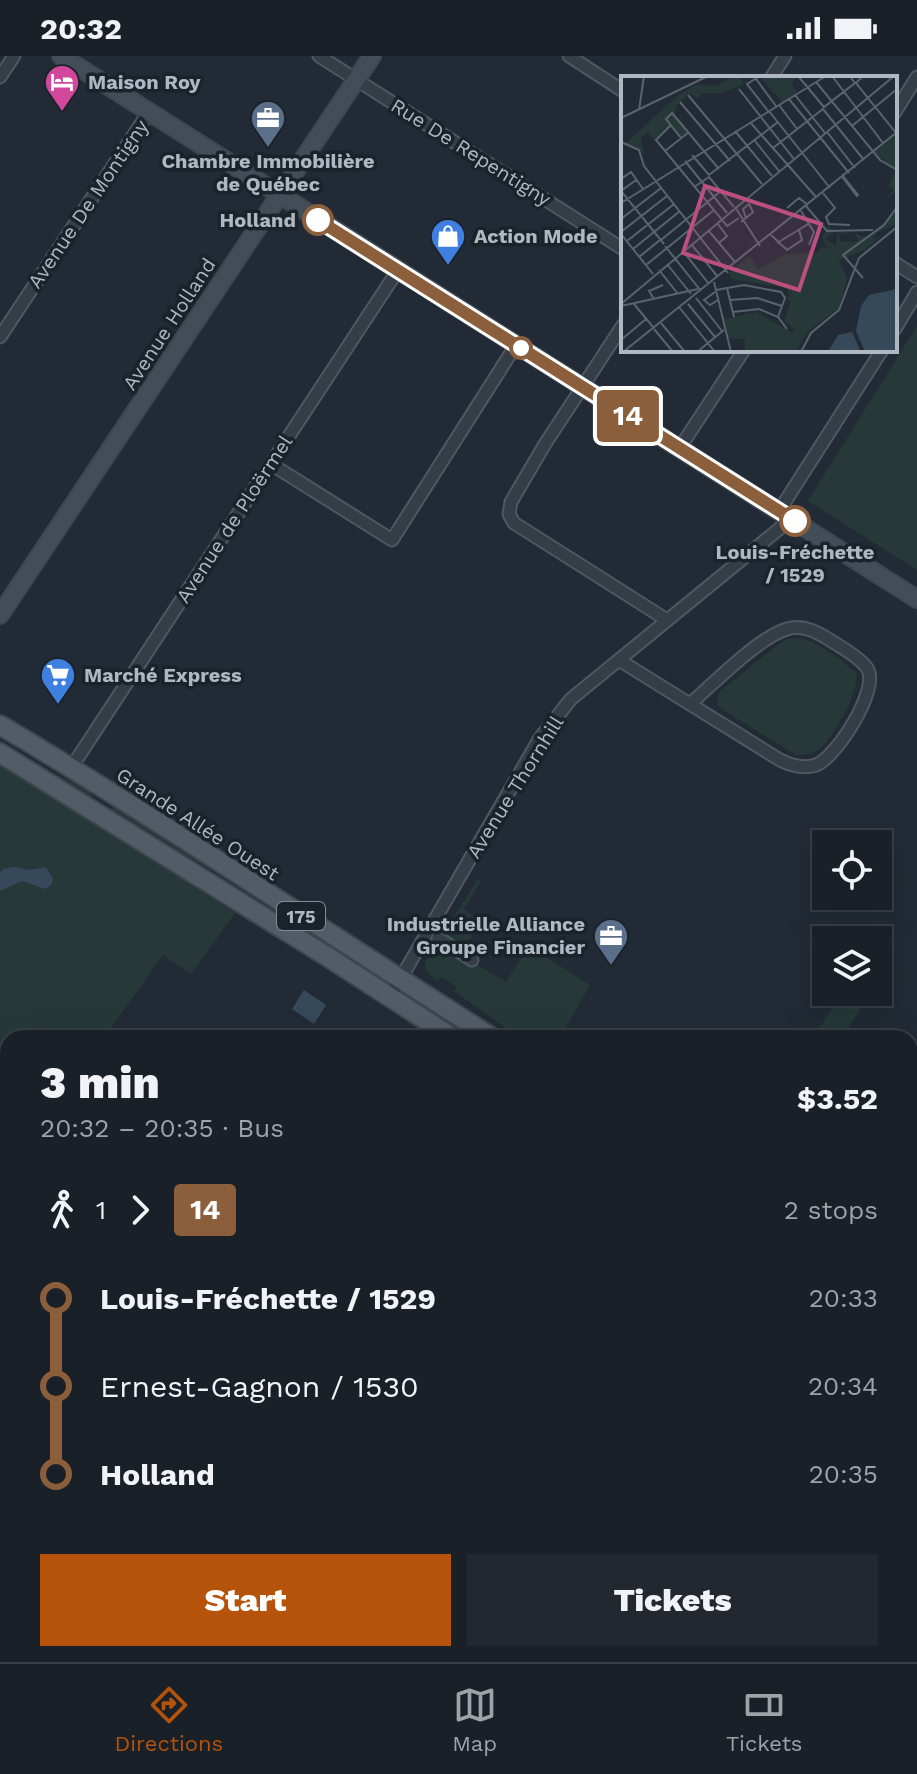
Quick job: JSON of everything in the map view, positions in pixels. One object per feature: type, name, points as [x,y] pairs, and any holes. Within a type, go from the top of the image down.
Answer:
[{"type":"main road","points":[[61,56],[917,599]]},
{"type":"main road","name":"Avenue Holland","points":[[0,615],[372,56]]},
{"type":"main road","name":"Grande Allée Ouest","points":[[0,725],[154,817],[258,889],[480,1030]]},
{"type":"main road","name":"175","points":[[0,753],[441,1030]]},
{"type":"street","points":[[0,77],[14,56]]},
{"type":"street","name":"Rue De Repentigny","points":[[319,56],[621,248]]},
{"type":"street","points":[[569,56],[621,90]]},
{"type":"street","points":[[772,76],[785,56]]},
{"type":"street","points":[[897,109],[917,77]]},
{"type":"street","name":"Avenue De Montigny","points":[[0,337],[149,112]]},
{"type":"street","points":[[897,264],[917,277]]},
{"type":"street","name":"Avenue de Ploërmel","points":[[71,768],[398,270]]},
{"type":"street","points":[[897,326],[917,292]]},
{"type":"street","points":[[621,328],[511,502],[509,514],[514,523],[667,620]]},
{"type":"street","points":[[271,464],[392,540],[516,345]]},
{"type":"street","points":[[679,449],[743,352]]},
{"type":"street","name":"Avenue Thornhill","points":[[390,997],[540,738],[571,699],[779,529],[784,514],[881,352]]},
{"type":"street","points":[[619,660],[780,760],[793,766],[818,764],[832,755],[864,702],[871,681],[867,668],[836,643],[802,627],[788,629],[761,644],[690,704]]},
{"type":"street","points":[[438,938],[472,960]]},
{"type":"green space","points":[[917,326],[917,570],[808,501]]},
{"type":"green space","points":[[797,638],[821,646],[856,672],[856,680],[845,712],[827,741],[816,752],[796,755],[717,704],[719,692],[784,640]]},
{"type":"green space","points":[[0,740],[91,792],[93,798],[89,800],[0,743]]},
{"type":"green space","points":[[0,764],[235,913],[191,974],[163,955],[110,1030],[0,1030]]},
{"type":"green space","points":[[114,807],[241,883],[239,886],[111,813]]},
{"type":"green space","points":[[478,879],[481,881],[464,909],[481,922],[460,954],[506,982],[529,946],[590,985],[565,1030],[509,1030],[454,991],[457,987],[441,977],[437,981],[426,971],[425,963]]},
{"type":"green space","points":[[834,1006],[863,1006],[846,1030],[818,1030]]},
{"type":"water","points":[[14,867],[29,870],[46,867],[53,879],[51,885],[45,889],[22,881],[0,891],[0,872]]},
{"type":"water","points":[[304,990],[326,1005],[314,1024],[292,1009]]},
{"type":"bus line","name":"14","points":[[318,220],[795,521]]},
{"type":"place","name":"Maison Roy","points":[[62,113]]},
{"type":"place","name":"Chambre Immobilière de Québec","points":[[268,149]]},
{"type":"place","name":"Holland","points":[[318,220]]},
{"type":"place","name":"Action Mode","points":[[448,267]]},
{"type":"place","name":"Louis-Fréchette / 1529","points":[[795,521]]},
{"type":"place","name":"Marché Express","points":[[58,706]]},
{"type":"place","name":"Industrielle Alliance Groupe Financier","points":[[611,967]]}]
